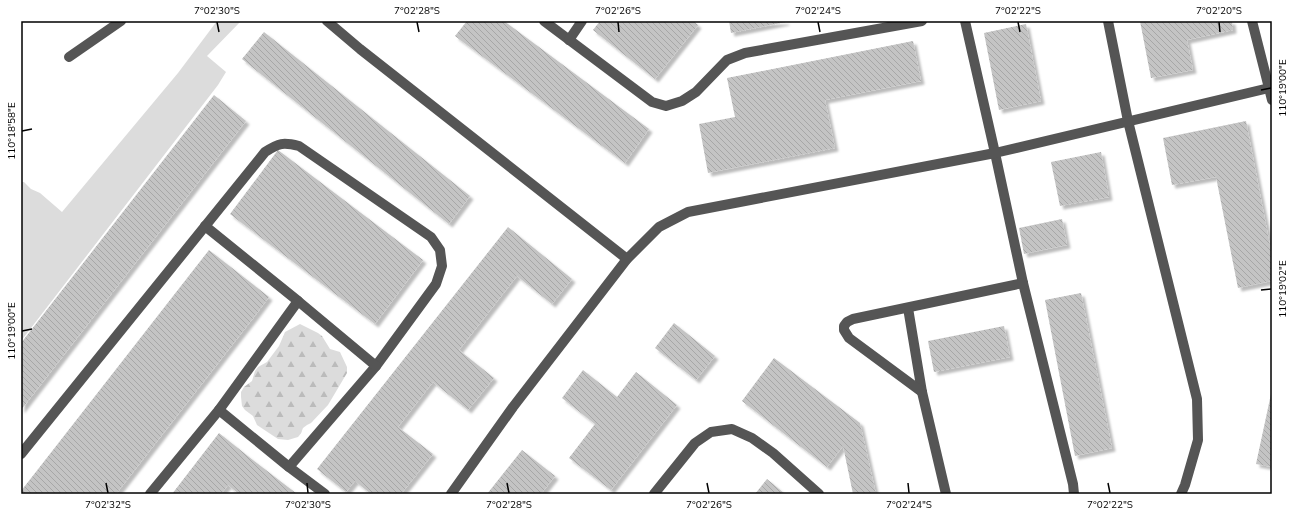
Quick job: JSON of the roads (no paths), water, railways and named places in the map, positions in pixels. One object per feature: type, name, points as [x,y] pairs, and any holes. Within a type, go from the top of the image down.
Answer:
[{"type":"street","points":[[69,57],[121,21]]},
{"type":"street","points":[[327,21],[360,49],[627,260]]},
{"type":"street","points":[[544,21],[652,102],[666,106],[682,101],[696,92],[727,60],[745,53],[922,21]]},
{"type":"street","points":[[569,40],[582,21]]},
{"type":"street","points":[[965,21],[996,153],[1023,283],[1073,484],[1074,494]]},
{"type":"street","points":[[1108,21],[1128,121],[1197,399],[1198,440],[1181,494]]},
{"type":"street","points":[[1252,21],[1272,100]]},
{"type":"street","points":[[451,494],[513,407],[627,260],[660,227],[688,212],[996,153],[1269,88]]},
{"type":"street","points":[[21,454],[265,152],[275,145],[286,143],[299,146],[431,238],[440,250],[442,266],[436,284],[376,366],[289,467]]},
{"type":"street","points":[[205,226],[376,366]]},
{"type":"street","points":[[922,392],[849,338],[844,330],[844,326],[847,322],[853,319],[1023,283]]},
{"type":"street","points":[[150,494],[219,410],[298,301]]},
{"type":"street","points":[[908,308],[922,392],[946,494]]},
{"type":"street","points":[[219,410],[324,494]]},
{"type":"street","points":[[654,494],[695,443],[711,432],[732,429],[752,438],[773,453],[819,494]]}]
